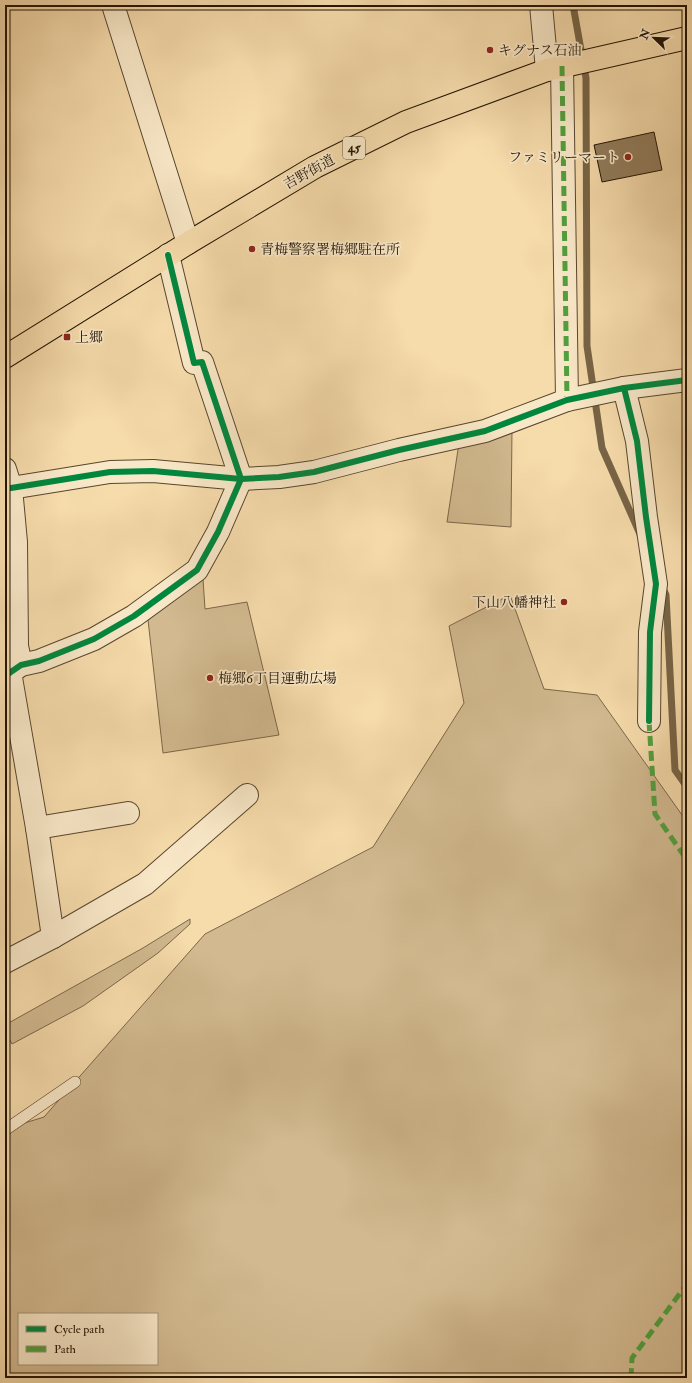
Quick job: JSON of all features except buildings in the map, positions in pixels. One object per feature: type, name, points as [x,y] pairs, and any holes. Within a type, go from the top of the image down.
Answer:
[{"type":"main road","name":"吉野街道","points":[[5,357],[188,243],[315,167],[406,122],[555,68],[687,38]]},
{"type":"street","points":[[112,5],[188,243]]},
{"type":"street","points":[[541,5],[555,68],[568,400]]},
{"type":"street","points":[[12,671],[94,638],[134,616],[197,570],[218,532],[241,480],[202,362],[194,363],[168,256]]},
{"type":"street","points":[[54,937],[12,671],[17,646],[16,542],[8,478],[153,471],[241,480],[279,478],[314,472],[399,450],[485,432],[568,400],[624,388],[687,380]]},
{"type":"street","points":[[624,388],[637,441],[656,584],[650,632],[649,721]]},
{"type":"street","points":[[5,962],[54,937],[145,884],[247,795]]},
{"type":"street","points":[[37,828],[128,812]]},
{"type":"lane","points":[[5,1130],[74,1082]]},
{"type":"shaded area","points":[[512,429],[511,527],[447,522],[459,443]]},
{"type":"shaded area","name":"梅郷6丁目運動広場","points":[[203,579],[205,609],[247,602],[279,735],[163,753],[148,620]]},
{"type":"shaded area","points":[[510,595],[544,689],[597,695],[687,822],[687,1378],[5,1378],[5,1129],[44,1117],[205,934],[373,847],[464,703],[449,626]]},
{"type":"shaded area","points":[[190,919],[190,924],[158,953],[83,1006],[12,1044],[5,1031],[5,1025],[143,948]]},
{"type":"waterway","points":[[573,5],[586,78],[587,346],[602,448],[640,534]]},
{"type":"waterway","points":[[662,586],[666,595],[675,770],[687,787]]},
{"type":"marked path","points":[[562,66],[567,400]]},
{"type":"marked path","points":[[649,721],[655,814],[687,860]]},
{"type":"marked path","points":[[631,1378],[632,1358],[687,1284]]},
{"type":"cycle path","points":[[5,676],[21,665],[39,661],[94,639],[134,616],[197,570],[218,532],[241,479],[202,362],[194,363],[168,255]]},
{"type":"cycle path","points":[[11,488],[110,472],[153,471],[241,479],[279,477],[314,472],[399,450],[485,431],[567,400],[624,388],[687,380]]},
{"type":"cycle path","points":[[624,388],[637,441],[656,584],[650,632],[649,721]]},
{"type":"place","name":"キグナス石油","points":[[490,50]]},
{"type":"place","name":"ファミリーマート","points":[[628,157]]},
{"type":"place","name":"青梅警察署梅郷駐在所","points":[[252,249]]},
{"type":"place","name":"上郷","points":[[67,337]]},
{"type":"place","name":"下山八幡神社","points":[[564,602]]},
{"type":"place","name":"梅郷6丁目運動広場","points":[[210,678]]}]
